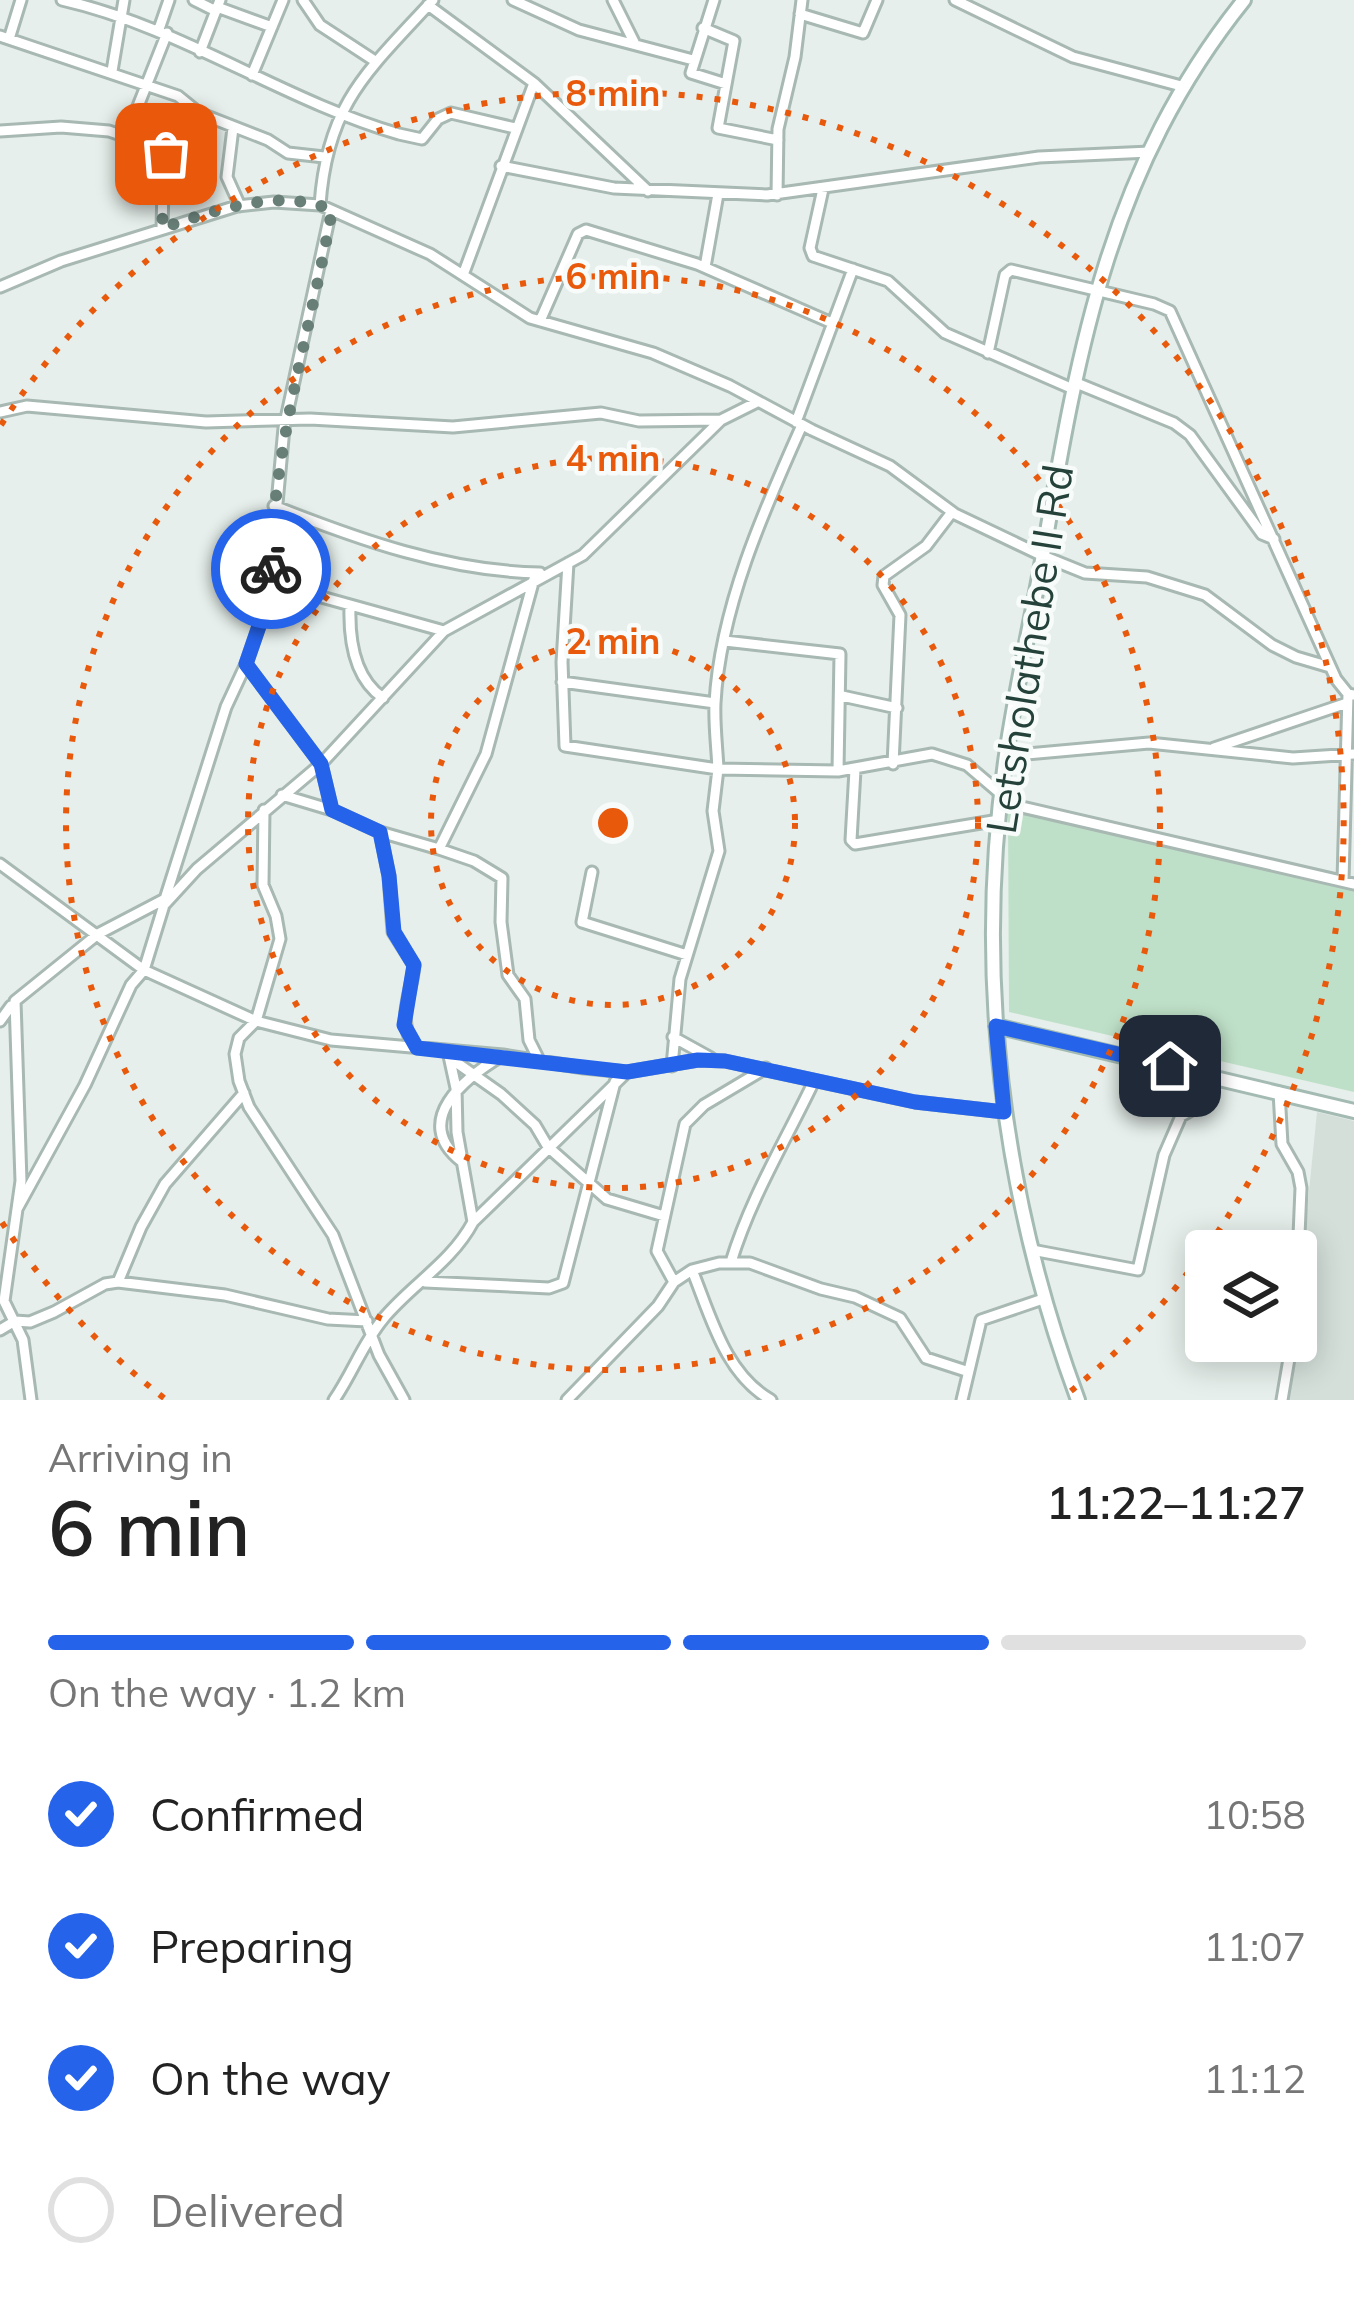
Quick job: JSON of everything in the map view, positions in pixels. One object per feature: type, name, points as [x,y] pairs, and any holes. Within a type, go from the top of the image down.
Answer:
[{"type":"street","points":[[21,0],[4,37],[178,96],[199,113],[268,140],[288,153],[324,157]]},
{"type":"street","points":[[62,0],[163,31],[252,75],[416,138],[427,136],[438,119],[451,113],[515,128]]},
{"type":"street","points":[[112,71],[124,0]]},
{"type":"street","points":[[125,139],[163,31],[169,0]]},
{"type":"street","points":[[194,0],[272,27]]},
{"type":"street","points":[[252,75],[283,0]]},
{"type":"street","points":[[303,0],[320,25],[375,61]]},
{"type":"street","points":[[513,0],[570,26],[693,60]]},
{"type":"street","points":[[613,0],[634,42]]},
{"type":"street","points":[[714,0],[693,60],[693,75],[726,84]]},
{"type":"street","points":[[777,195],[778,140],[802,0]]},
{"type":"street","points":[[800,14],[863,33],[877,0]]},
{"type":"street","points":[[955,0],[1073,57],[1184,87]]},
{"type":"street","name":"Letsholathebe II Rd","points":[[1078,1400],[1043,1299],[1004,1112],[996,1026],[1001,798],[1073,386],[1095,291],[1122,212],[1150,152],[1184,87],[1244,0]]},
{"type":"street","points":[[320,205],[324,157],[340,112],[375,61],[430,2],[534,83],[648,191]]},
{"type":"street","points":[[200,52],[218,6]]},
{"type":"street","points":[[703,28],[734,41],[719,130],[778,140]]},
{"type":"street","points":[[463,274],[534,83]]},
{"type":"street","points":[[0,131],[61,127],[109,131],[166,152],[162,228]]},
{"type":"street","points":[[233,128],[226,177],[240,206]]},
{"type":"street","points":[[501,166],[603,187],[777,195],[1039,157],[1150,152]]},
{"type":"street","points":[[823,189],[810,250],[814,256],[888,281],[945,333],[988,353],[1174,423],[1190,435],[1262,534],[1274,539]]},
{"type":"street","points":[[704,267],[718,194]]},
{"type":"street","points":[[0,287],[61,261],[240,206],[320,205],[425,251],[540,321],[653,353],[730,386],[899,471],[952,512],[1043,556],[1084,573],[1147,578],[1205,595],[1272,645],[1330,667]]},
{"type":"street","points":[[17,1209],[85,1085],[131,985],[144,970],[226,707],[246,664],[271,583],[274,506],[285,420],[332,210]]},
{"type":"street","points":[[540,321],[582,230],[704,267],[832,323]]},
{"type":"street","points":[[672,1066],[675,1004],[719,851],[712,812],[718,769],[715,703],[725,641],[853,269]]},
{"type":"street","points":[[568,563],[562,743],[570,749],[718,769],[838,771],[922,755],[944,756],[967,765],[1001,798],[1348,882],[1350,697],[1330,667],[1175,316],[1154,304],[1008,271],[988,353]]},
{"type":"street","points":[[0,1021],[26,988],[98,934],[165,902],[196,869],[321,764],[444,631],[596,544],[721,420],[757,402]]},
{"type":"street","points":[[0,412],[26,406],[206,422],[453,427],[588,413],[639,422],[721,420]]},
{"type":"street","points":[[274,506],[442,563],[546,573]]},
{"type":"street","points":[[893,764],[900,615],[884,576],[926,546],[952,512]]},
{"type":"street","points":[[439,849],[486,754],[533,579]]},
{"type":"street","points":[[271,583],[444,631]]},
{"type":"street","points":[[350,607],[352,651],[370,688],[383,698]]},
{"type":"street","points":[[725,641],[838,652],[842,662],[838,771]]},
{"type":"street","points":[[246,664],[321,764],[332,810]]},
{"type":"street","points":[[562,682],[715,703]]},
{"type":"street","points":[[842,696],[898,708]]},
{"type":"street","points":[[1209,750],[1350,697]]},
{"type":"street","points":[[1006,756],[1134,743],[1293,758],[1349,755]]},
{"type":"street","points":[[854,770],[851,840],[855,844],[999,820]]},
{"type":"street","points":[[282,796],[474,861],[502,878],[501,922],[508,975],[525,999],[529,1040],[539,1060]]},
{"type":"street","points":[[264,810],[263,890],[276,916],[280,939],[256,1022],[239,1038],[235,1054],[244,1093],[333,1234],[379,1355],[404,1400]]},
{"type":"street","points":[[380,832],[394,932],[414,965],[404,1025],[417,1048]]},
{"type":"street","points":[[0,864],[144,970],[256,1022],[331,1040],[627,1072],[716,1060],[915,1102],[1004,1112]]},
{"type":"street","points":[[592,872],[582,922],[687,955]]},
{"type":"street","points":[[15,1001],[21,1142],[4,1301],[27,1358],[31,1400]]},
{"type":"street","points":[[996,1026],[1354,1111]]},
{"type":"street","points":[[674,1037],[716,1060]]},
{"type":"street","points":[[449,1054],[535,1125],[548,1147],[607,1199],[664,1216]]},
{"type":"street","points":[[449,1054],[473,1222]]},
{"type":"street","points":[[461,1162],[441,1144],[438,1133],[456,1088],[503,1055]]},
{"type":"street","points":[[674,1282],[657,1251],[685,1124],[704,1105],[766,1068]]},
{"type":"street","points":[[334,1400],[385,1316],[425,1282],[462,1244],[473,1222],[627,1072]]},
{"type":"street","points":[[1031,1250],[1138,1270],[1164,1155],[1180,1116],[1204,1103],[1214,1076]]},
{"type":"street","points":[[731,1262],[761,1180],[814,1081]]},
{"type":"street","points":[[425,1282],[557,1288],[563,1283],[615,1082]]},
{"type":"street","points":[[118,1282],[165,1184],[244,1093]]},
{"type":"street","points":[[1279,1093],[1279,1132],[1284,1152],[1298,1172],[1299,1230]]},
{"type":"street","points":[[566,1400],[658,1306],[674,1282],[692,1270],[731,1262],[750,1263],[877,1305],[900,1318],[926,1358],[966,1371]]},
{"type":"street","points":[[692,1270],[730,1359],[746,1384],[771,1400]]},
{"type":"street","points":[[0,1330],[15,1321],[31,1322],[105,1284],[118,1282],[225,1295],[328,1318],[367,1321]]},
{"type":"street","points":[[962,1400],[981,1320],[1043,1299]]},
{"type":"street","points":[[1282,1400],[1288,1362]]},
{"type":"shaded area","points":[[1317,1112],[1354,1121],[1354,1400],[1288,1400],[1292,1362],[1317,1362],[1317,1230],[1305,1230]]},
{"type":"green space","points":[[1008,810],[1354,886],[1354,1092],[1009,1012]]},
{"type":"way so far","points":[[166,154],[162,228],[249,204],[303,202],[332,210],[284,428],[271,569]]},
{"type":"route","points":[[271,569],[268,600],[246,664],[321,764],[332,810],[380,832],[394,932],[414,965],[404,1025],[417,1048],[627,1072],[698,1060],[725,1061],[915,1102],[1004,1112],[996,1026],[1170,1066]]}]
